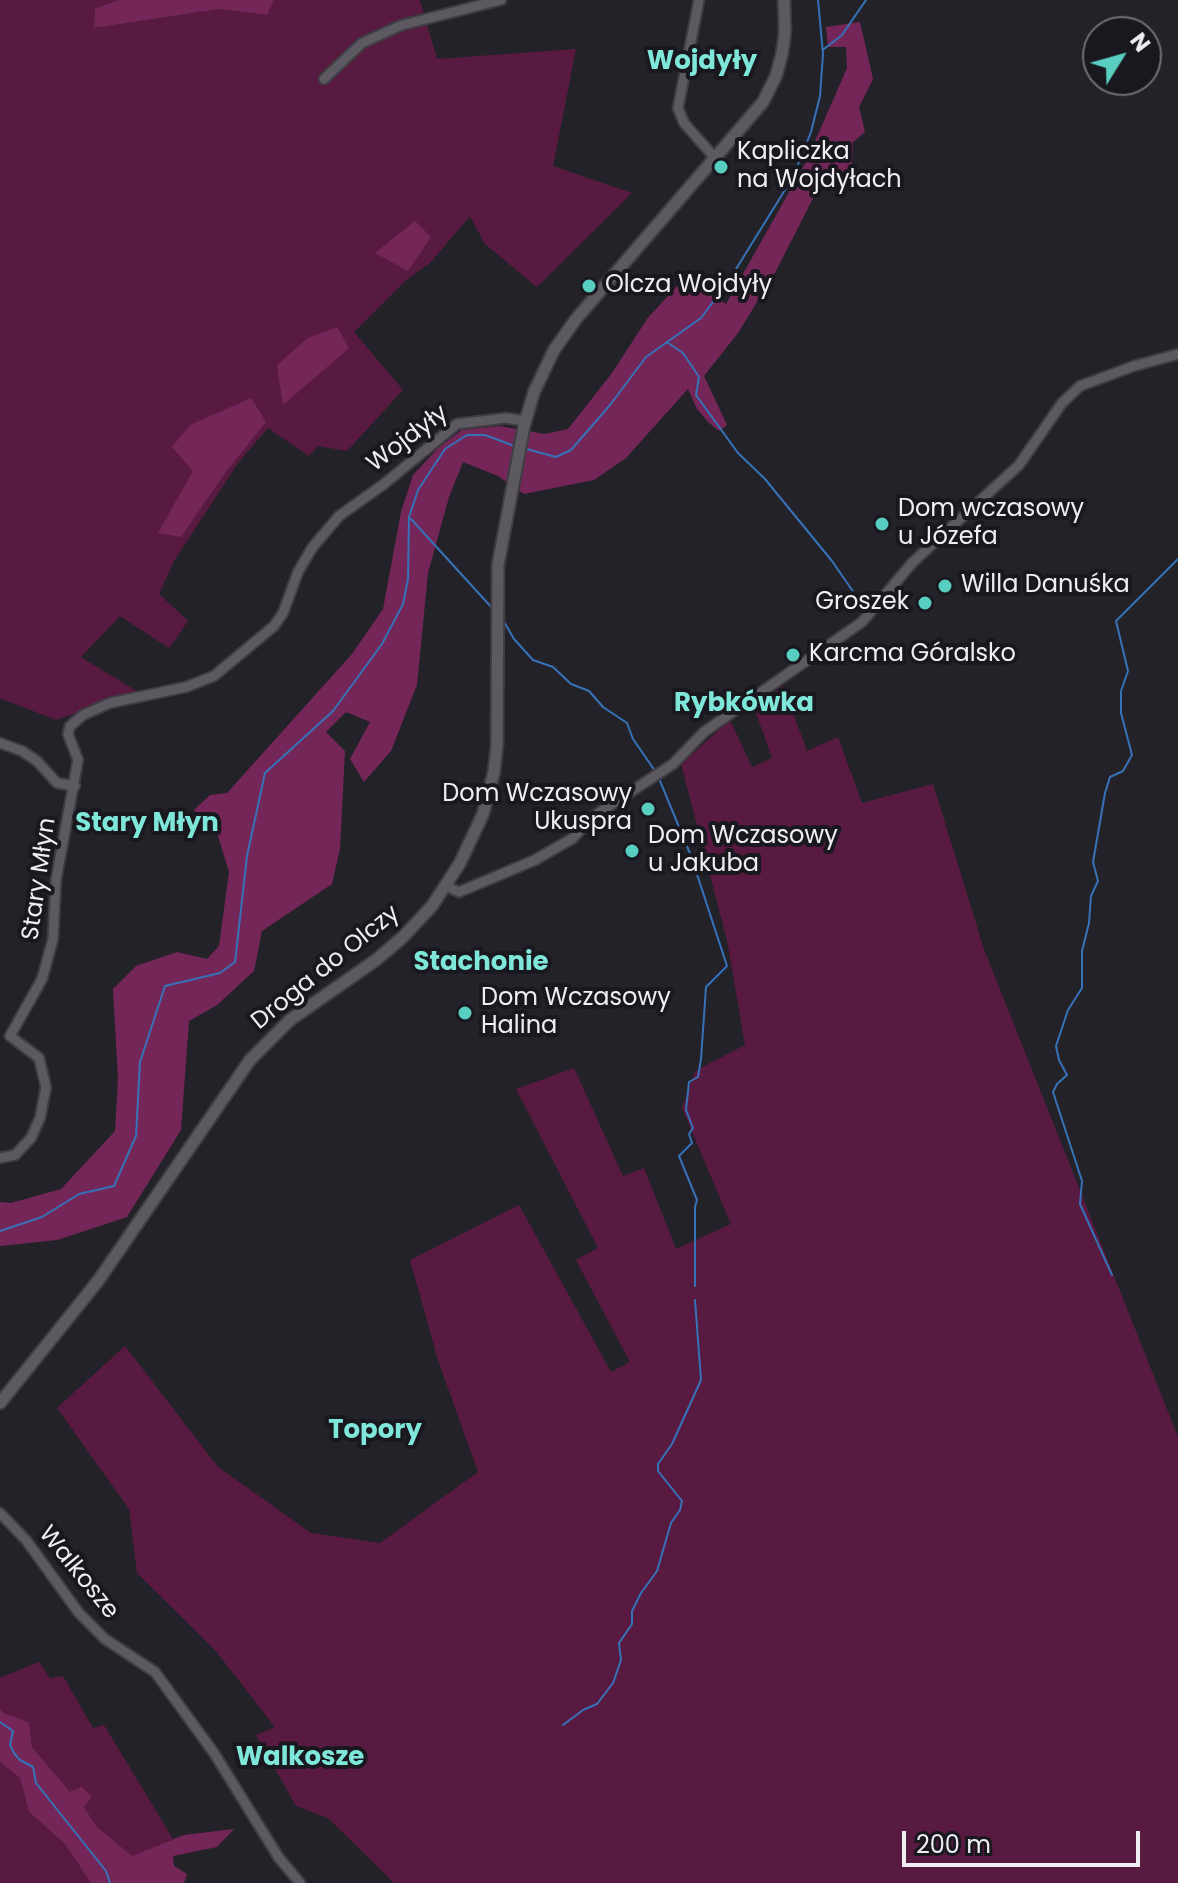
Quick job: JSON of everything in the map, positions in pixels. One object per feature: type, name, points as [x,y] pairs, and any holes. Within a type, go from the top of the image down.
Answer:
[{"type":"street","points":[[324,79],[362,43],[402,25],[501,0]]},
{"type":"street","points":[[699,0],[678,108],[684,123],[716,159]]},
{"type":"street","points":[[524,427],[539,379],[560,340],[756,112],[774,81],[784,43],[784,0]]},
{"type":"street","points":[[446,886],[459,892],[546,854],[573,838],[591,818],[673,764],[704,732],[862,622],[913,562],[1019,465],[1062,403],[1080,386],[1178,354]]},
{"type":"street","name":"Wojdyły","points":[[222,670],[274,626],[312,548],[339,516],[384,484],[457,424],[506,418],[524,427]]},
{"type":"street","name":"Droga do Olczy","points":[[0,1403],[98,1281],[250,1060],[290,1020],[395,945],[427,912],[446,886],[478,825],[494,772],[497,745],[497,574],[524,427]]},
{"type":"street","name":"Stary Młyn","points":[[0,1158],[20,1151],[31,1138],[40,1118],[46,1087],[43,1064],[30,1050],[12,1039],[11,1032],[34,993],[53,939],[53,896],[78,760],[68,734],[70,726],[83,715],[110,703],[186,687],[222,670]]},
{"type":"street","points":[[0,743],[22,751],[37,761],[57,783],[75,786]]},
{"type":"street","name":"Walkosze","points":[[0,1513],[26,1540],[79,1613],[105,1639],[155,1672],[214,1753],[279,1858],[300,1883]]},
{"type":"shaded area","points":[[0,0],[118,0],[95,9],[94,28],[219,9],[267,15],[274,0],[420,0],[437,59],[576,49],[553,166],[632,193],[537,287],[485,244],[470,216],[430,263],[406,280],[354,332],[403,390],[347,451],[318,446],[309,456],[268,428],[238,463],[174,561],[159,594],[188,621],[169,648],[120,616],[81,657],[138,692],[56,720],[0,698]]},
{"type":"shaded area","points":[[118,0],[274,0],[267,15],[219,9],[94,28],[95,9]]},
{"type":"shaded area","points":[[860,22],[873,79],[859,107],[865,132],[853,142],[851,179],[831,163],[776,271],[738,333],[704,376],[727,425],[719,431],[709,423],[697,409],[688,389],[626,458],[594,480],[524,494],[498,476],[463,462],[449,497],[428,573],[417,685],[391,751],[364,782],[350,759],[370,722],[346,712],[326,732],[345,751],[340,849],[332,884],[262,931],[254,971],[217,1005],[189,1021],[181,1130],[127,1217],[57,1240],[0,1246],[0,1202],[11,1203],[61,1189],[115,1131],[118,1078],[113,989],[136,966],[177,952],[207,959],[219,946],[229,872],[218,836],[194,810],[210,795],[227,793],[352,654],[383,609],[401,512],[413,475],[438,448],[462,430],[500,426],[545,434],[568,429],[612,373],[647,319],[679,284],[709,291],[726,304],[806,162],[847,68],[846,47],[828,47],[826,27]]},
{"type":"shaded area","points":[[415,221],[431,237],[408,271],[375,253]]},
{"type":"shaded area","points":[[337,327],[349,348],[283,405],[277,365],[308,338]]},
{"type":"shaded area","points":[[251,398],[266,422],[225,473],[181,537],[158,533],[193,471],[172,447],[190,425]]},
{"type":"shaded area","points":[[783,686],[807,751],[838,737],[862,803],[933,784],[984,949],[1178,1437],[1178,1883],[394,1883],[328,1818],[296,1806],[256,1735],[275,1727],[215,1650],[137,1573],[129,1509],[57,1408],[125,1346],[218,1467],[311,1533],[380,1543],[478,1472],[438,1360],[410,1260],[519,1205],[611,1372],[630,1362],[576,1260],[598,1248],[516,1089],[574,1068],[623,1176],[644,1168],[676,1249],[731,1224],[682,1108],[695,1071],[745,1045],[727,940],[681,764],[730,720],[752,767],[772,758],[754,707]]},
{"type":"shaded area","points":[[39,1662],[50,1678],[63,1676],[93,1728],[104,1725],[173,1839],[132,1857],[97,1827],[84,1807],[92,1798],[70,1792],[32,1747],[29,1722],[3,1713],[0,1708],[0,1678]]},
{"type":"shaded area","points":[[0,1708],[3,1713],[29,1722],[32,1747],[70,1792],[82,1787],[92,1797],[84,1807],[97,1827],[132,1856],[184,1835],[234,1829],[217,1847],[173,1856],[174,1866],[187,1874],[184,1883],[91,1883],[65,1844],[29,1812],[20,1778],[0,1762]]},
{"type":"shaded area","points":[[0,1762],[20,1778],[29,1812],[65,1844],[91,1883],[0,1883]]},
{"type":"waterway","points":[[523,448],[556,457],[571,450],[646,357],[701,318],[728,282],[793,177],[811,132],[820,96],[823,54],[818,0]]},
{"type":"waterway","points":[[824,49],[842,35],[866,0]]},
{"type":"waterway","points":[[668,343],[683,353],[699,377],[696,395],[738,453],[765,479],[832,561],[863,606]]},
{"type":"waterway","points":[[0,1231],[42,1217],[79,1194],[114,1186],[136,1136],[140,1062],[165,986],[220,973],[235,962],[247,856],[265,773],[333,711],[382,644],[403,604],[408,579],[409,517],[418,490],[445,449],[467,435],[485,435],[517,447]]},
{"type":"waterway","points":[[411,519],[493,609]]},
{"type":"waterway","points":[[1112,1275],[1080,1204],[1082,1181],[1053,1092],[1067,1075],[1056,1046],[1068,1010],[1082,988],[1082,951],[1091,896],[1098,881],[1093,862],[1105,793],[1110,777],[1123,771],[1132,755],[1121,713],[1121,691],[1128,671],[1116,621],[1178,559]]},
{"type":"waterway","points":[[503,620],[514,639],[533,660],[553,667],[571,684],[589,691],[603,707],[627,723],[633,739],[655,771]]},
{"type":"waterway","points":[[658,776],[691,856],[727,966],[706,987],[701,1059],[698,1077],[689,1082],[686,1110],[693,1128],[689,1134],[692,1143],[679,1156],[697,1200],[695,1286]]},
{"type":"waterway","points":[[563,1725],[597,1704],[613,1683],[621,1660],[619,1643],[632,1624],[632,1611],[641,1593],[657,1571],[671,1523],[680,1510],[682,1501],[658,1471],[658,1464],[672,1444],[701,1380],[695,1300]]},
{"type":"waterway","points":[[0,1722],[13,1731],[10,1745],[14,1753],[33,1767],[36,1783],[106,1871],[110,1883]]},
{"type":"place","name":"Kapliczka na Wojdyłach","points":[[721,167]]},
{"type":"place","name":"Olcza Wojdyły","points":[[589,286]]},
{"type":"place","name":"Dom wczasowy u Józefa","points":[[882,524]]},
{"type":"place","name":"Willa Danuśka","points":[[945,586]]},
{"type":"place","name":"Groszek","points":[[925,603]]},
{"type":"place","name":"Karcma Góralsko","points":[[793,655]]},
{"type":"place","name":"Dom Wczasowy Ukuspra","points":[[648,809]]},
{"type":"place","name":"Dom Wczasowy u Jakuba","points":[[632,851]]},
{"type":"place","name":"Dom Wczasowy Halina","points":[[465,1013]]},
{"type":"district","name":"Wojdyły","points":[[702,62]]},
{"type":"district","name":"Rybkówka","points":[[744,704]]},
{"type":"district","name":"Stary Młyn","points":[[147,824]]},
{"type":"district","name":"Stachonie","points":[[481,963]]},
{"type":"district","name":"Topory","points":[[375,1431]]},
{"type":"district","name":"Walkosze","points":[[300,1758]]}]
